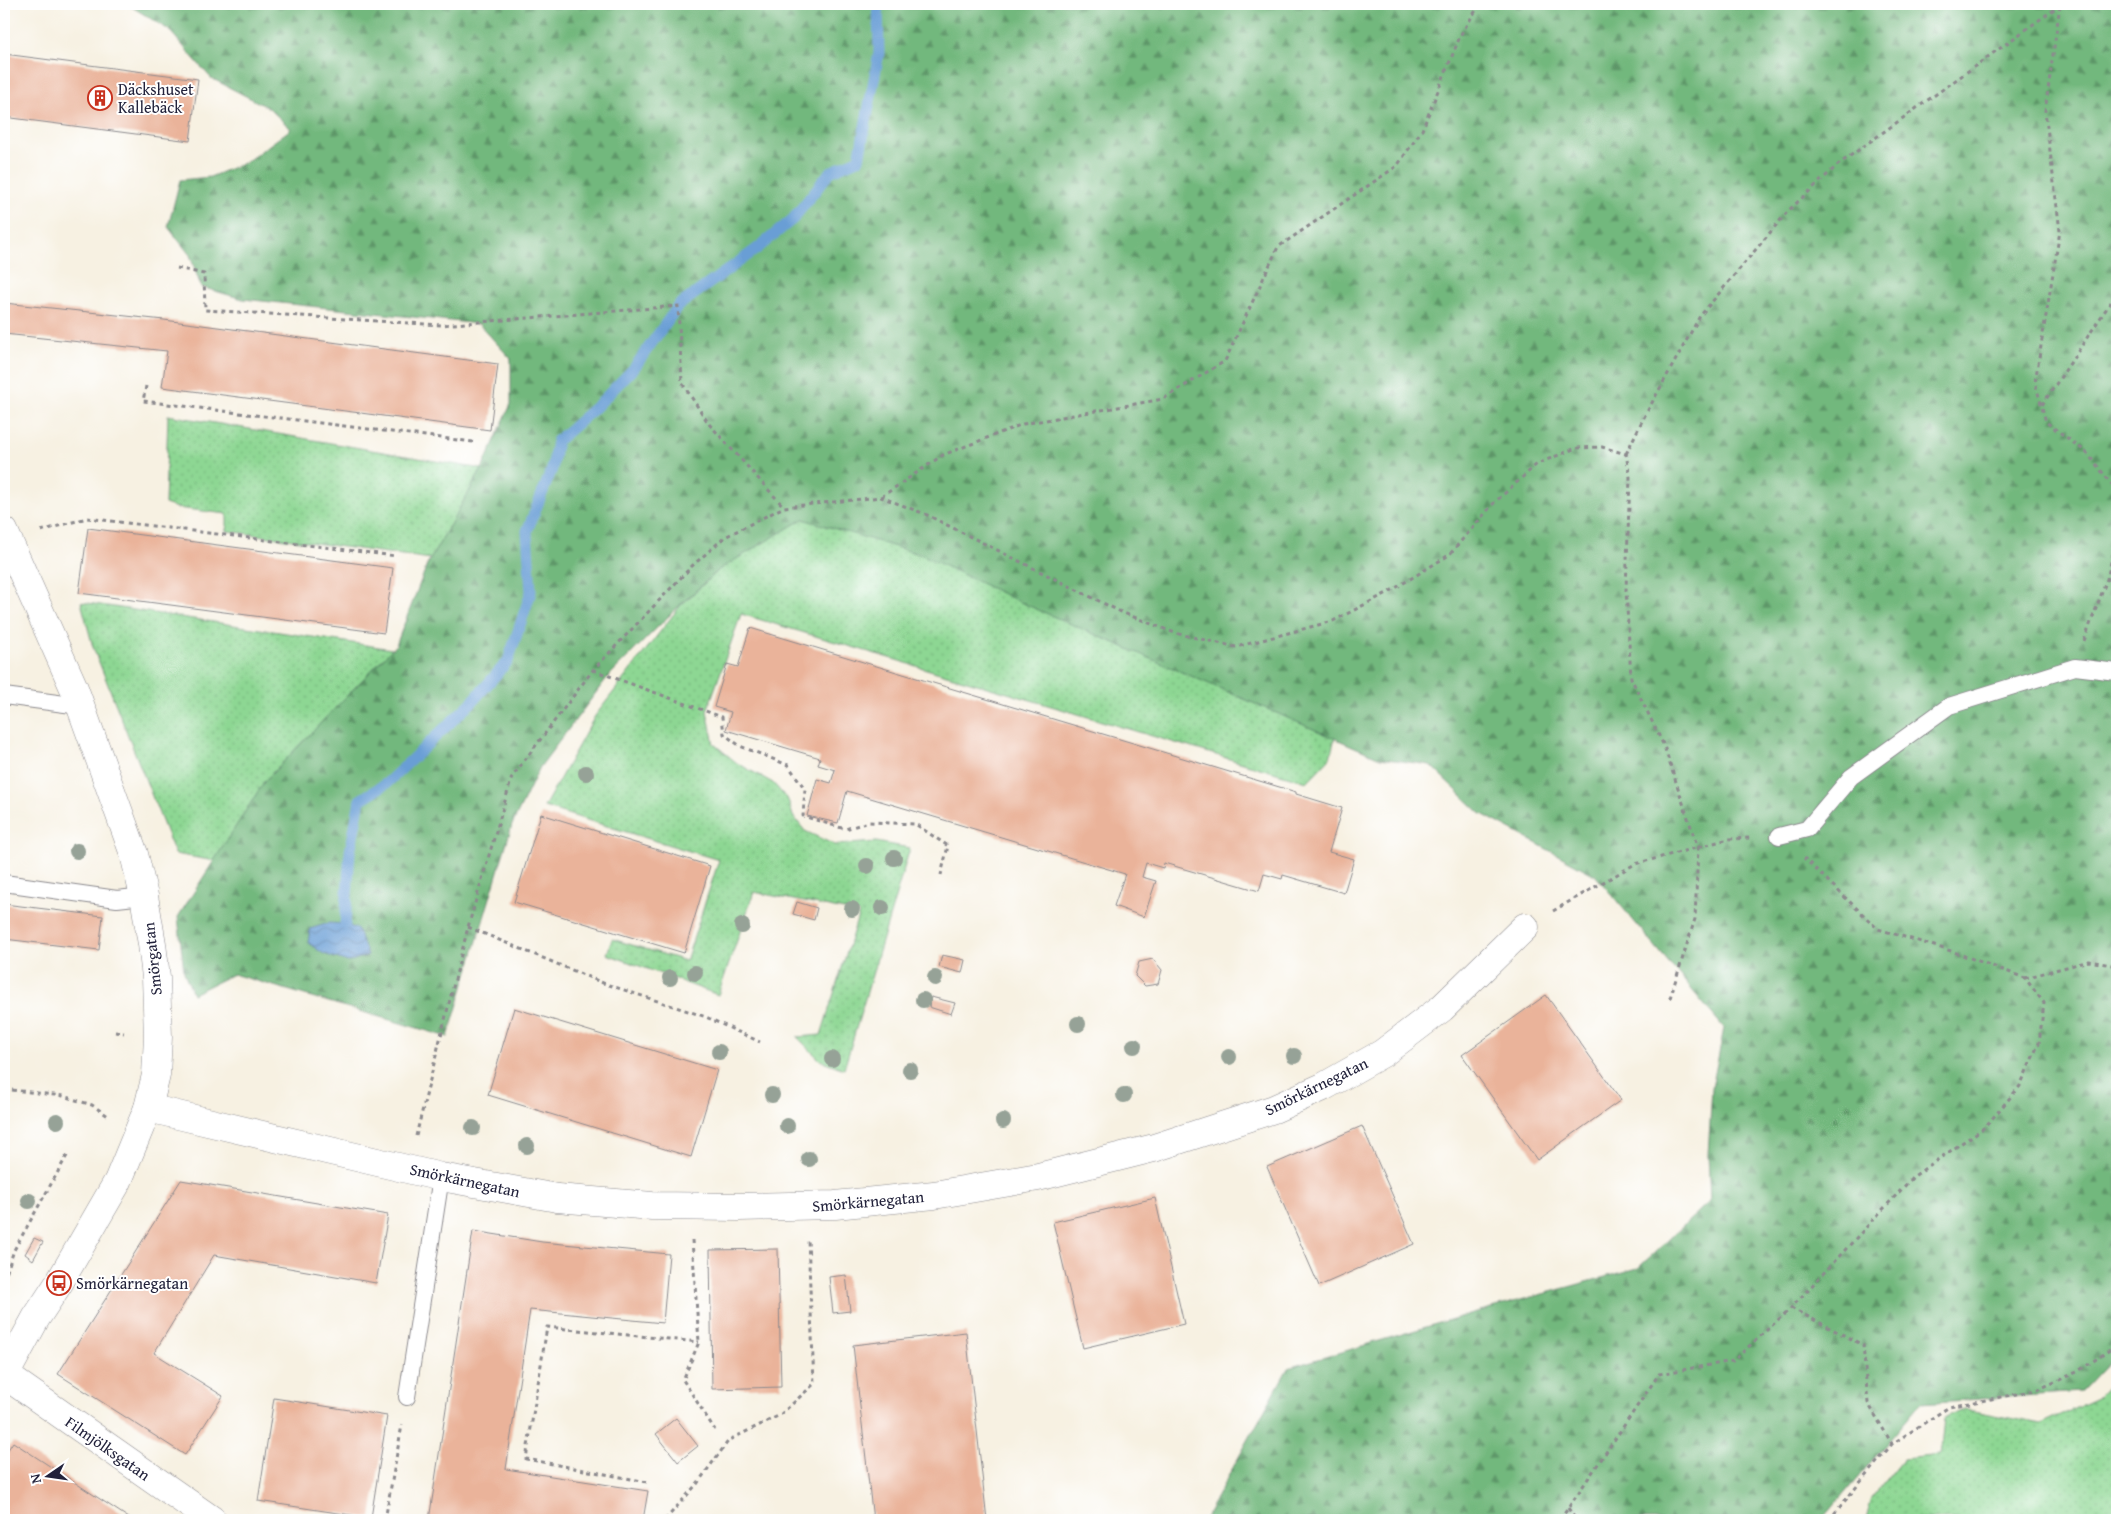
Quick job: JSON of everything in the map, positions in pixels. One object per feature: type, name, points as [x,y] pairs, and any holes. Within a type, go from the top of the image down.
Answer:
[{"type":"street","name":"Smörgatan","points":[[4,1376],[36,1318],[59,1283],[118,1181],[148,1108],[156,1075],[158,1037],[156,977],[144,896],[134,854],[74,688],[6,535]]},
{"type":"street","name":"Smörkärnegatan","points":[[148,1108],[441,1177],[557,1198],[652,1206],[690,1207],[834,1205],[934,1195],[1038,1177],[1154,1148],[1274,1109],[1323,1087],[1383,1054],[1442,1008],[1525,927]]},
{"type":"street","name":"Filmjölksgatan","points":[[4,1376],[212,1520]]},
{"type":"lane","points":[[1779,836],[1808,829],[1851,778],[1949,706],[2075,667],[2117,672]]},
{"type":"lane","points":[[4,696],[80,706]]},
{"type":"lane","points":[[4,884],[116,899],[144,896]]},
{"type":"lane","points":[[407,1397],[441,1177]]},
{"type":"path","points":[[881,497],[943,455],[1022,424],[1163,399],[1225,361],[1278,247],[1397,166],[1422,130],[1461,34],[1480,4]]},
{"type":"path","points":[[2060,4],[2046,111],[2060,231],[2034,382],[2046,422],[2086,452],[2115,488]]},
{"type":"path","points":[[1669,1001],[1695,919],[1698,848],[1664,746],[1632,678],[1626,590],[1630,477],[1626,454],[1643,419],[1700,316],[1789,210],[1839,164],[2060,4]]},
{"type":"path","points":[[177,268],[204,274],[205,310],[441,325],[678,306],[682,383],[709,424],[784,506]]},
{"type":"path","points":[[2041,405],[2117,293]]},
{"type":"path","points":[[146,386],[143,402],[472,442]]},
{"type":"path","points":[[408,1168],[468,927],[512,776],[593,670],[692,566],[725,537],[784,506],[881,497],[925,514],[1121,612],[1175,634],[1236,647],[1333,621],[1389,592],[1450,555],[1494,503],[1537,464],[1576,448],[1602,448],[1626,454]]},
{"type":"path","points":[[2117,484],[2115,488],[2117,526]]},
{"type":"path","points":[[6,535],[87,518],[396,556]]},
{"type":"path","points":[[2075,667],[2107,579],[2117,538]]},
{"type":"path","points":[[593,670],[722,717],[724,734],[740,746],[788,765],[805,789],[802,816],[846,828],[869,822],[915,824],[948,846],[941,875]]},
{"type":"path","points":[[1525,927],[1635,864],[1729,839],[1779,836],[1878,929],[1951,951],[2025,978],[2044,1003],[2040,1043],[2020,1086],[1985,1127],[1914,1176],[1791,1308],[1733,1361],[1659,1374],[1560,1520]]},
{"type":"path","points":[[468,927],[603,983],[706,1017],[760,1042]]},
{"type":"path","points":[[2025,978],[2090,961],[2117,966]]},
{"type":"path","points":[[4,1089],[64,1096],[92,1105],[137,1135]]},
{"type":"path","points":[[4,1280],[14,1250],[68,1152]]},
{"type":"path","points":[[665,1520],[697,1484],[729,1440],[780,1415],[814,1384],[807,1206]]},
{"type":"path","points":[[690,1207],[699,1342],[683,1380],[715,1430]]},
{"type":"path","points":[[1791,1308],[1863,1345],[1868,1403],[1892,1444]]},
{"type":"path","points":[[647,1482],[526,1459],[547,1327],[699,1342]]},
{"type":"path","points":[[1829,1520],[1892,1444],[1949,1407],[2037,1390],[2076,1372],[2117,1345]]},
{"type":"path","points":[[385,1520],[407,1397]]},
{"type":"path","points":[[1568,1508],[1576,1520]]},
{"type":"green space","points":[[116,4],[2117,4],[2117,1354],[2081,1392],[1921,1403],[1822,1520],[1204,1520],[1288,1368],[1473,1313],[1638,1268],[1710,1201],[1708,1155],[1712,1088],[1724,1028],[1595,875],[1480,813],[1430,765],[1380,758],[1020,602],[922,555],[803,519],[720,569],[680,605],[607,678],[540,767],[512,825],[448,1037],[233,974],[193,994],[184,972],[178,917],[264,782],[396,645],[427,565],[482,469],[511,404],[511,359],[479,324],[243,299],[201,287],[190,255],[168,227],[180,180],[210,177],[246,162],[291,129],[269,108],[211,78],[169,30],[132,7]]},
{"type":"green space","points":[[168,415],[482,469],[431,559],[227,531],[227,514],[177,508],[165,504]]},
{"type":"green space","points":[[803,517],[1347,687],[1330,758],[1307,782],[741,614],[707,711],[714,744],[737,763],[773,783],[788,800],[793,816],[805,831],[835,845],[876,842],[910,848],[844,1069],[820,1060],[797,1037],[821,1035],[859,913],[754,892],[718,995],[607,954],[612,939],[686,961],[719,860],[544,807],[595,716],[680,606],[720,569]]},
{"type":"green space","points":[[81,602],[392,649],[264,782],[215,861],[175,854],[93,647]]},
{"type":"green space","points":[[2117,1378],[2117,1520],[1865,1520],[1870,1500],[1903,1459],[1940,1455],[1944,1419],[1964,1409],[2041,1424],[2098,1398]]},
{"type":"water","points":[[329,923],[345,924],[357,929],[368,955],[348,962],[324,954],[308,943],[310,929]]},
{"type":"building","name":"Däckshuset Kallebäck","points":[[4,54],[198,79],[190,141],[4,117]]},
{"type":"building","points":[[4,303],[164,320],[498,364],[490,430],[162,387],[167,351],[4,334]]},
{"type":"building","points":[[88,528],[393,568],[384,633],[79,593]]},
{"type":"building","points":[[750,628],[1296,792],[1296,794],[1342,808],[1329,852],[1354,859],[1344,893],[1283,875],[1282,879],[1264,874],[1259,891],[1164,863],[1163,868],[1146,863],[1142,877],[1156,881],[1144,917],[1114,906],[1125,874],[847,791],[838,823],[807,816],[817,779],[831,783],[835,770],[818,765],[820,758],[726,730],[731,712],[714,707],[727,664],[738,667]]},
{"type":"building","points":[[541,814],[710,866],[684,953],[514,902]]},
{"type":"building","points":[[797,902],[817,908],[814,920],[793,914]]},
{"type":"building","points":[[4,904],[103,916],[99,950],[4,939]]},
{"type":"building","points":[[942,955],[965,960],[962,973],[939,967]]},
{"type":"building","points":[[1153,959],[1162,970],[1158,984],[1145,986],[1135,976],[1139,962]]},
{"type":"building","points":[[1546,995],[1621,1100],[1537,1160],[1462,1055]]},
{"type":"building","points":[[931,997],[955,1003],[951,1014],[929,1007]]},
{"type":"building","points":[[514,1008],[717,1070],[691,1157],[488,1095]]},
{"type":"building","points":[[1362,1126],[1414,1244],[1319,1286],[1267,1167]]},
{"type":"building","points":[[181,1180],[388,1215],[376,1283],[214,1255],[154,1353],[223,1396],[185,1455],[58,1374]]},
{"type":"building","points":[[1155,1198],[1184,1324],[1083,1348],[1053,1222]]},
{"type":"building","points":[[473,1231],[542,1242],[669,1254],[663,1323],[530,1310],[506,1469],[648,1491],[643,1520],[429,1520]]},
{"type":"building","points":[[34,1238],[43,1242],[33,1260],[25,1254]]},
{"type":"building","points":[[778,1249],[781,1387],[712,1389],[710,1250]]},
{"type":"building","points":[[846,1275],[850,1311],[833,1313],[829,1277]]},
{"type":"building","points":[[966,1332],[987,1520],[873,1520],[853,1345]]},
{"type":"building","points":[[274,1398],[387,1416],[371,1518],[258,1501]]},
{"type":"building","points":[[676,1418],[698,1446],[678,1462],[656,1434]]},
{"type":"building","points":[[13,1442],[132,1520],[4,1520],[4,1456]]},
{"type":"waterway","points":[[345,924],[350,852],[360,800],[387,783],[472,702],[508,661],[531,592],[527,531],[552,469],[557,441],[597,406],[634,368],[678,306],[758,248],[793,219],[830,172],[859,159],[879,53],[878,4]]},
{"type":"place","name":"Däckshuset Kallebäck","points":[[100,98]]},
{"type":"place","name":"Smörkärnegatan","points":[[59,1283]]}]
